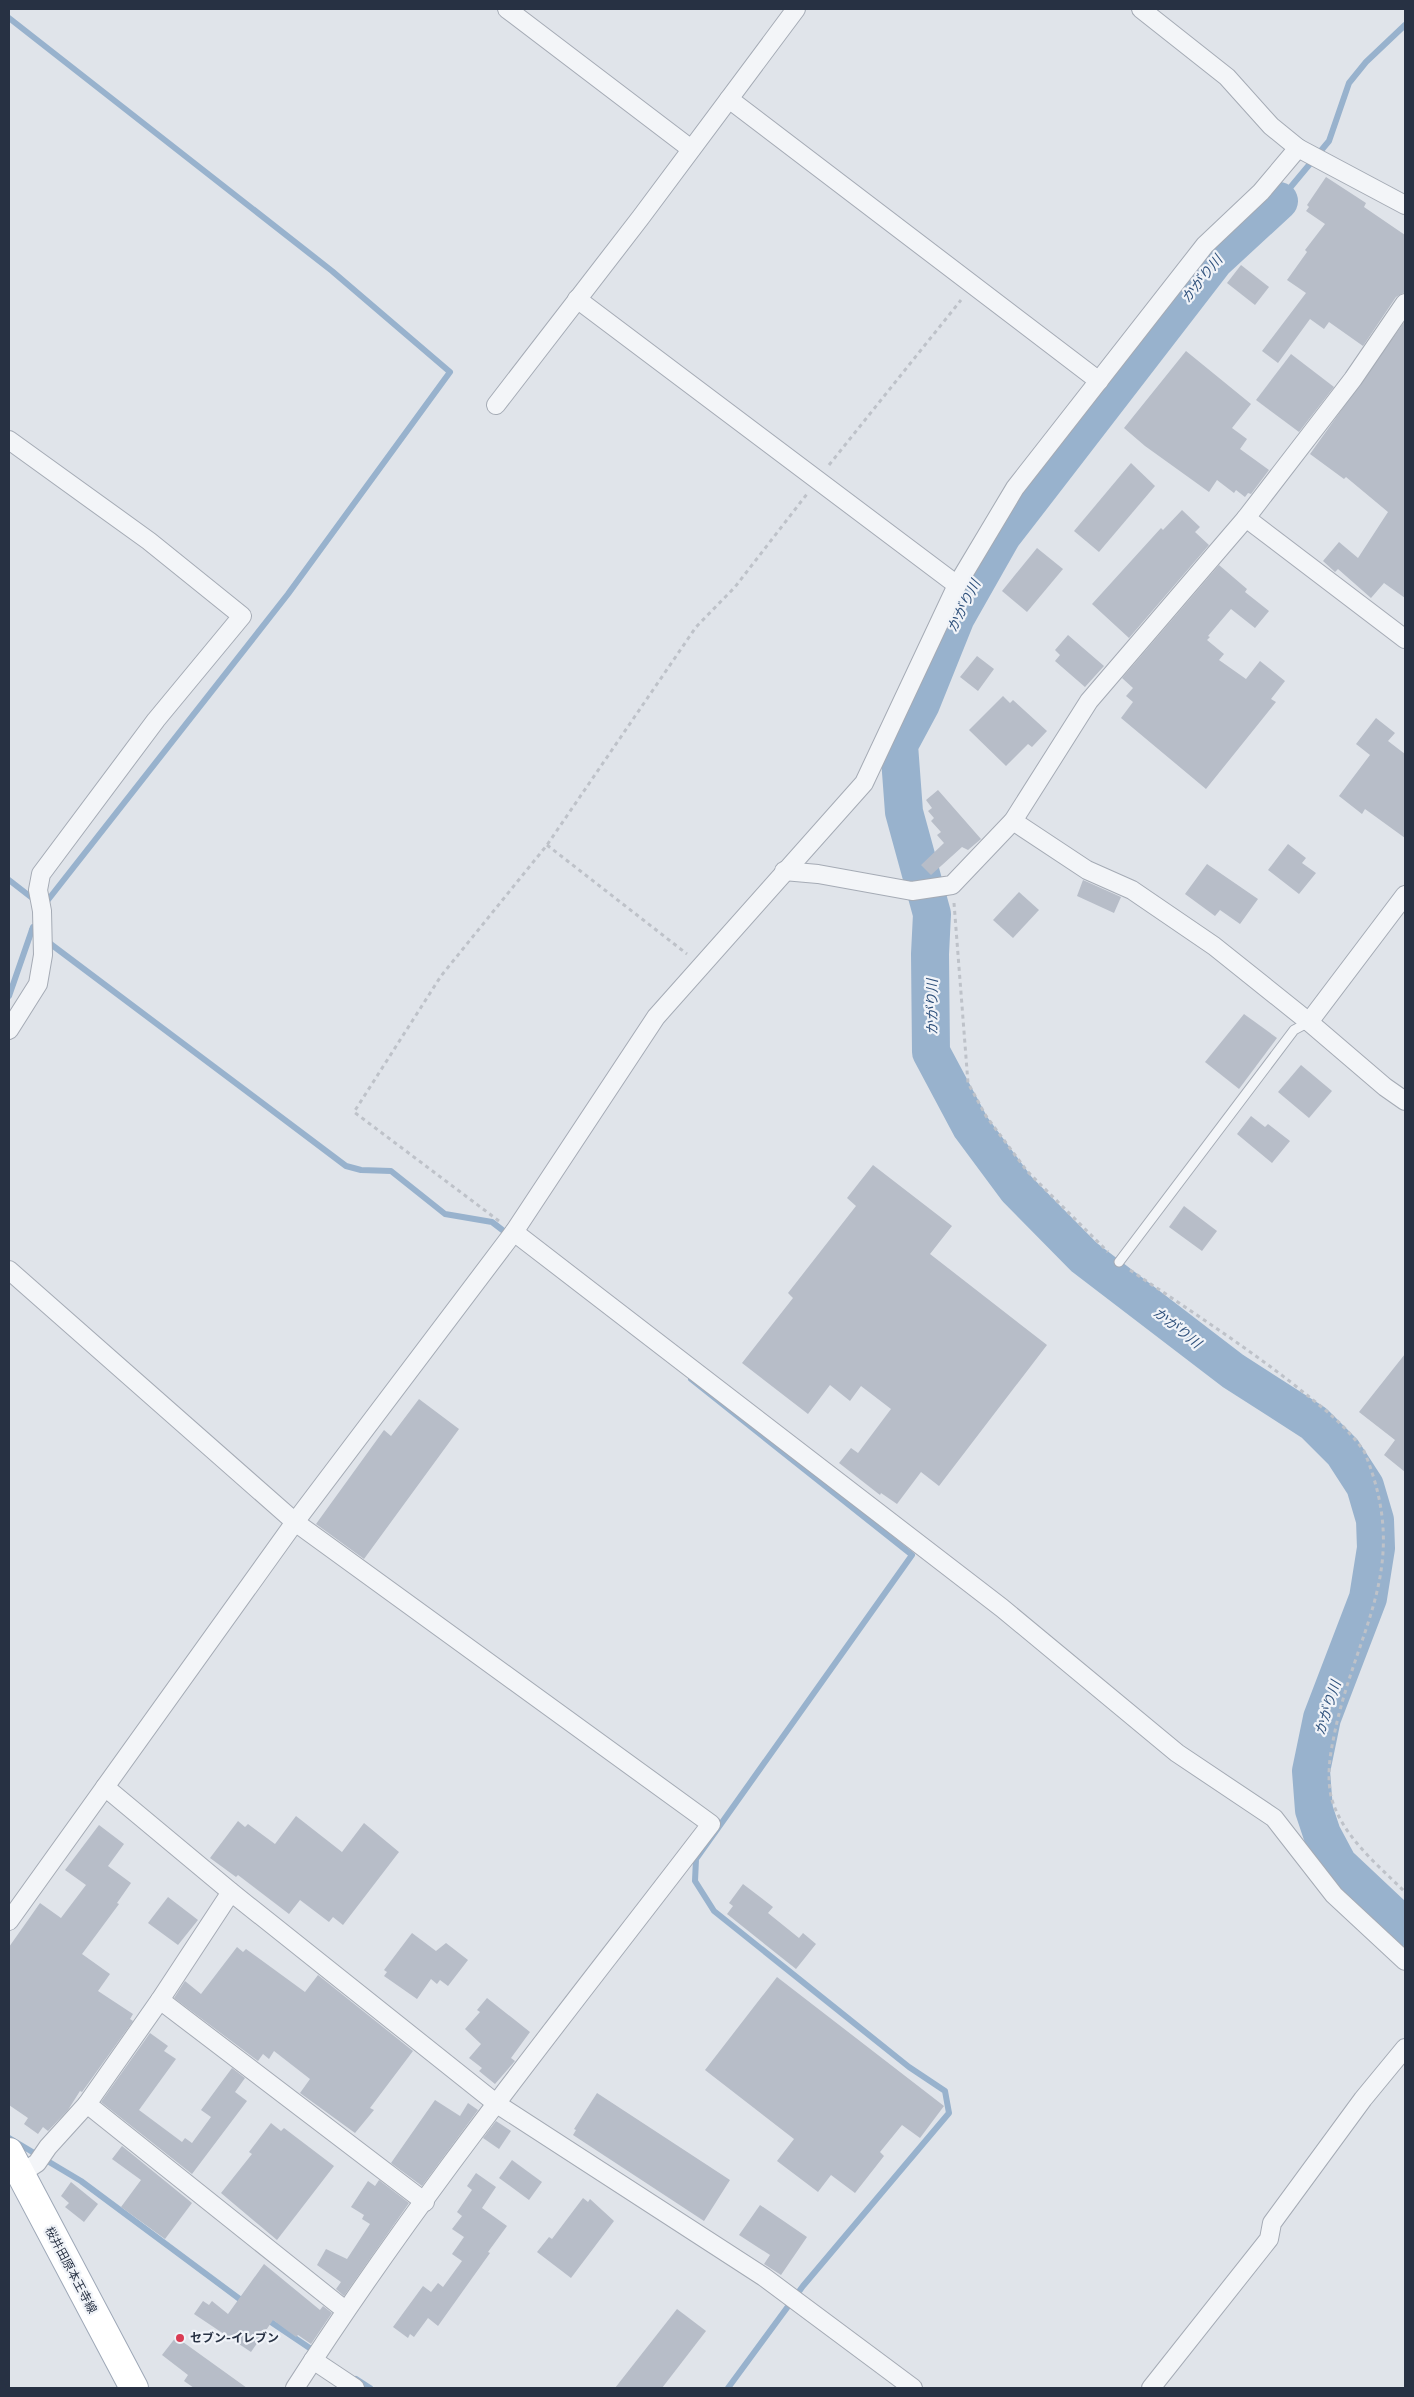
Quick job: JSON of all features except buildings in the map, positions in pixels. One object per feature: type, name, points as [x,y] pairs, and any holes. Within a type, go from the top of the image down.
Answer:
[{"type":"main road","name":"桜井田原本王寺線","points":[[22,2163],[134,2388]]},
{"type":"street","points":[[507,9],[691,149]]},
{"type":"street","points":[[496,405],[796,9]]},
{"type":"street","points":[[1141,9],[1227,77],[1271,126],[1298,148],[1405,205]]},
{"type":"street","points":[[729,99],[1099,381]]},
{"type":"street","points":[[9,1922],[295,1522],[514,1232],[656,1017],[864,783],[957,585],[1015,488],[1205,245],[1261,192],[1298,148]]},
{"type":"street","points":[[577,299],[957,585]]},
{"type":"street","points":[[784,871],[818,874],[912,891],[949,886],[1013,821],[1089,701],[1246,518],[1353,379],[1405,303]]},
{"type":"street","points":[[9,440],[149,541],[242,616],[156,720],[41,874],[38,890],[42,911],[43,955],[38,984],[9,1030]]},
{"type":"street","points":[[1246,518],[1405,639]]},
{"type":"street","points":[[1013,821],[1087,870],[1132,890],[1214,946],[1385,1086],[1405,1100]]},
{"type":"street","points":[[1309,1022],[1405,895]]},
{"type":"street","points":[[514,1232],[1002,1608],[1177,1753],[1274,1818],[1334,1895],[1405,1961]]},
{"type":"street","points":[[9,1270],[295,1522],[711,1824],[497,2104],[345,2310],[295,2388]]},
{"type":"street","points":[[105,1787],[231,1892],[497,2104],[764,2277],[913,2388]]},
{"type":"street","points":[[22,2163],[48,2147],[87,2104],[160,2000],[231,1892]]},
{"type":"street","points":[[160,2000],[425,2202]]},
{"type":"street","points":[[1151,2388],[1269,2239],[1272,2223],[1363,2099],[1405,2048]]},
{"type":"street","points":[[87,2104],[345,2310]]},
{"type":"street","points":[[313,2360],[355,2388]]},
{"type":"lane","points":[[1119,1262],[1294,1030],[1309,1022]]},
{"type":"path","points":[[514,1232],[354,1112],[441,976],[547,845],[696,627],[735,587],[817,480],[974,284]]},
{"type":"path","points":[[547,845],[702,965]]},
{"type":"path","points":[[949,886],[968,1083],[986,1116],[1027,1171],[1119,1262],[1261,1359],[1342,1422],[1375,1469]]},
{"type":"path","points":[[1356,1674],[1336,1726],[1330,1758],[1332,1800],[1352,1838],[1405,1892]]},
{"type":"waterway","points":[[9,18],[332,271],[450,372],[288,594],[44,905]]},
{"type":"waterway","name":"かがり川","points":[[1279,201],[1329,141],[1349,83],[1366,62],[1405,25]]},
{"type":"waterway","name":"かがり川","points":[[1279,201],[1215,260],[1002,536],[956,617],[921,704],[899,745],[904,812],[932,914],[930,954],[931,1052],[971,1127],[1017,1189],[1084,1257],[1233,1371],[1314,1423],[1343,1452],[1365,1486],[1375,1520],[1376,1548],[1368,1598],[1322,1718],[1311,1771],[1314,1810],[1322,1834],[1338,1864],[1405,1927]]},
{"type":"waterway","points":[[9,880],[36,901]]},
{"type":"waterway","points":[[9,996],[33,927]]},
{"type":"waterway","points":[[32,930],[346,1166],[361,1170],[391,1171],[445,1214],[492,1222],[509,1235]]},
{"type":"waterway","points":[[691,1379],[912,1555],[696,1859],[695,1881],[714,1911],[909,2067],[945,2091],[949,2113],[803,2286],[728,2388]]},
{"type":"waterway","points":[[9,2138],[81,2181],[245,2303]]},
{"type":"waterway","points":[[265,2318],[317,2353]]},
{"type":"waterway","points":[[356,2379],[370,2388]]},
{"type":"place","name":"セブン-イレブン","points":[[180,2338]]}]
